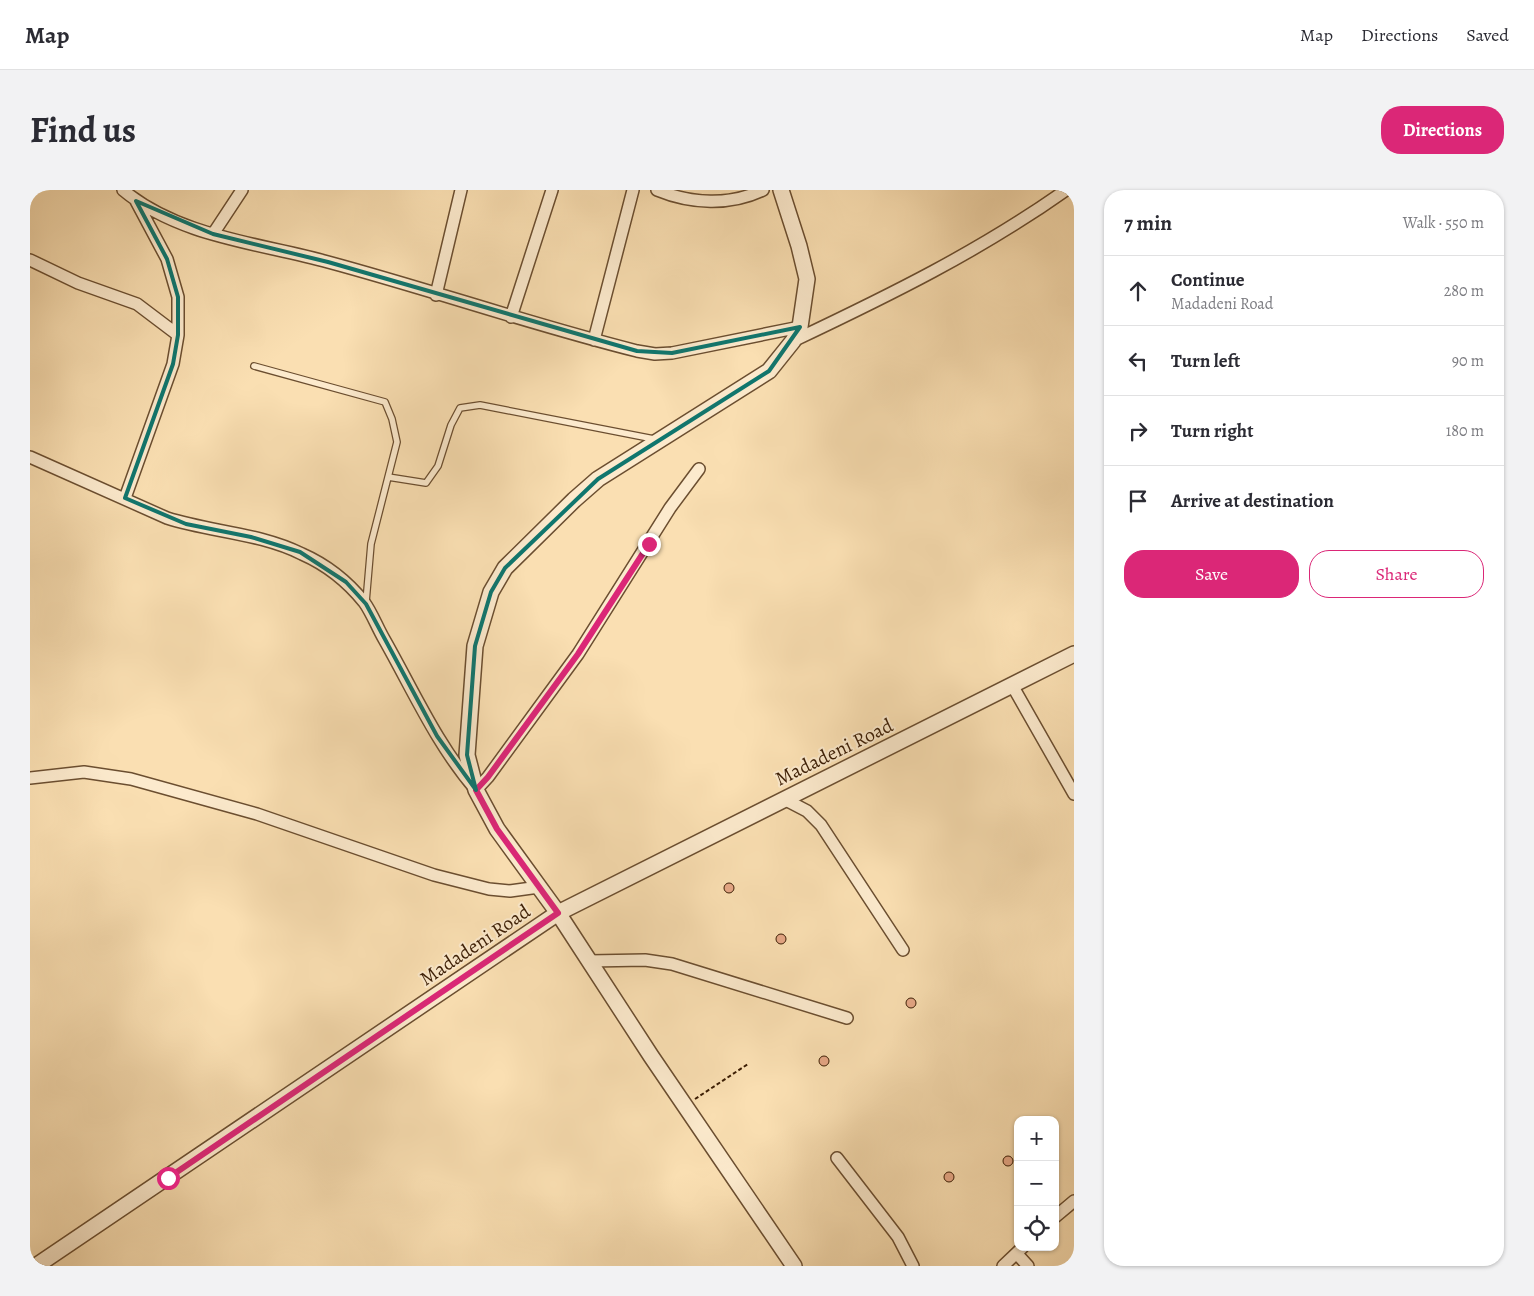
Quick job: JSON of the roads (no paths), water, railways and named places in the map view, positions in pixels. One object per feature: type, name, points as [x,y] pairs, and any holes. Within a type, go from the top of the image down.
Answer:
[{"type":"street","points":[[123,190],[136,201],[172,219],[212,234],[328,262],[511,317],[594,340],[655,354],[800,327]]},
{"type":"street","points":[[212,234],[242,190]]},
{"type":"street","points":[[436,295],[461,190]]},
{"type":"street","points":[[511,317],[552,190]]},
{"type":"street","points":[[594,340],[633,190]]},
{"type":"street","points":[[657,190],[700,201],[723,202],[737,201],[763,190]]},
{"type":"street","points":[[781,190],[806,279],[800,327],[793,341],[769,371],[661,441],[628,458],[574,500],[506,568],[491,592],[475,646],[467,755],[476,790],[497,829],[558,913],[685,1106],[794,1266]]},
{"type":"street","points":[[793,341],[897,292],[982,246],[1066,190]]},
{"type":"street","points":[[125,498],[173,364],[178,335],[178,297],[167,259],[136,201]]},
{"type":"street","points":[[30,260],[78,283],[137,304],[178,335]]},
{"type":"street","points":[[30,458],[73,478],[125,498],[143,509],[186,524],[251,537],[300,552],[326,566],[346,582],[366,604],[437,736],[456,768],[476,790]]},
{"type":"street","points":[[476,790],[488,777],[578,654],[670,508],[699,469]]},
{"type":"street","name":"Madadeni Road","points":[[36,1266],[558,913],[1074,654]]},
{"type":"street","points":[[1012,686],[1074,794]]},
{"type":"street","points":[[30,778],[84,772],[131,779],[257,814],[434,875],[489,889],[510,891],[539,887]]},
{"type":"street","points":[[784,799],[807,811],[821,825],[903,950]]},
{"type":"street","points":[[589,961],[645,960],[672,964],[846,1018]]},
{"type":"street","points":[[837,1158],[898,1237],[913,1266]]},
{"type":"street","points":[[1059,1214],[1074,1202]]},
{"type":"street","points":[[1004,1266],[1019,1251]]},
{"type":"street","points":[[1020,1251],[1028,1266]]},
{"type":"lane","points":[[254,366],[385,402],[392,419],[397,442],[371,544],[366,604]]},
{"type":"lane","points":[[388,477],[426,483],[438,466],[450,425],[460,408],[480,405],[661,441]]}]
